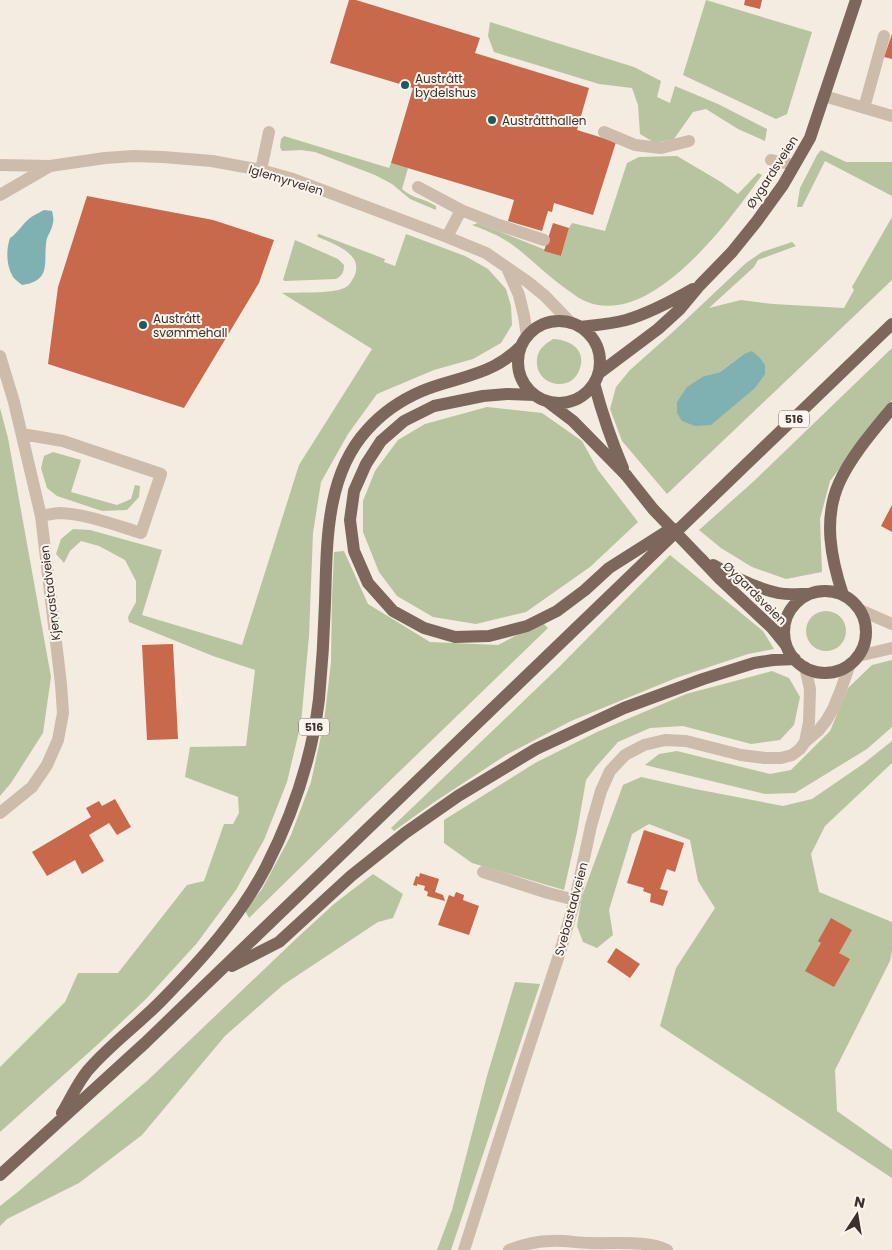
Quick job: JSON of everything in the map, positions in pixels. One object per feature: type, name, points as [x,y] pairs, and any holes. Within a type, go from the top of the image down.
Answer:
[{"type":"main road","name":"Øygardsveien","points":[[596,379],[680,309],[732,252],[783,185],[810,138],[856,0]]},
{"type":"main road","name":"Øygardsveien","points":[[700,286],[669,303],[626,320],[603,324],[576,325],[559,321],[548,322],[536,328],[524,341],[519,354],[519,369],[524,384],[529,390],[547,401],[573,422],[626,475],[653,509],[702,560],[724,577],[772,628],[800,663]]},
{"type":"main road","name":"516","points":[[0,1175],[145,1044],[892,324]]},
{"type":"main road","name":"Øygardsveien","points":[[547,401],[556,403],[574,400],[589,390],[596,379],[600,363],[598,349],[591,336],[576,325]]},
{"type":"main road","name":"516","points":[[54,1126],[88,1070],[162,1000],[209,950],[240,910],[265,869],[282,833],[297,796],[310,750],[319,700],[324,641],[326,549],[331,510],[338,478],[350,452],[367,429],[397,404],[423,391],[494,366],[508,358],[524,341]]},
{"type":"main road","name":"Øygardsveien","points":[[596,379],[602,414],[626,475]]},
{"type":"main road","name":"516","points":[[535,395],[508,394],[483,396],[434,406],[404,421],[381,441],[366,464],[354,491],[350,520],[354,551],[368,584],[392,611],[424,628],[455,637],[489,636],[527,626],[557,611],[585,590],[609,568],[695,513]]},
{"type":"main road","points":[[800,663],[816,672],[828,673],[840,670],[854,660],[864,645],[866,633],[864,620],[860,610],[843,595],[836,574],[830,539],[831,510],[839,483],[856,455],[892,408]]},
{"type":"main road","name":"Øygardsveien","points":[[724,577],[778,593],[795,595],[823,591],[836,592],[843,595]]},
{"type":"main road","name":"Øygardsveien","points":[[787,646],[784,633],[786,619],[798,601],[809,594]]},
{"type":"main road","name":"516","points":[[219,973],[279,942],[351,876],[404,833],[458,796],[536,750],[624,708],[703,679],[754,663],[773,660],[800,663]]},
{"type":"street","points":[[864,108],[884,36]]},
{"type":"street","points":[[824,96],[892,116]]},
{"type":"street","points":[[261,170],[269,132]]},
{"type":"street","points":[[604,132],[635,145],[661,148],[689,141]]},
{"type":"street","name":"Iglemyrveien","points":[[0,165],[50,166],[134,156],[212,161],[261,170],[293,179],[486,253],[528,282],[576,325]]},
{"type":"street","points":[[771,160],[794,165]]},
{"type":"street","name":"Iglemyrveien","points":[[0,195],[50,166]]},
{"type":"street","points":[[418,187],[461,210],[544,240]]},
{"type":"street","points":[[447,237],[461,210]]},
{"type":"street","points":[[507,268],[519,295],[524,316],[524,341]]},
{"type":"street","name":"Kjervastadveien","points":[[0,356],[22,434],[41,516],[63,713],[58,740],[32,788],[0,813]]},
{"type":"street","points":[[22,434],[63,442],[161,474],[141,533],[74,514],[59,513],[41,516]]},
{"type":"street","points":[[860,610],[892,624]]},
{"type":"street","points":[[854,660],[892,648]]},
{"type":"street","name":"Svebastadveien","points":[[464,1250],[560,952],[575,900],[591,826],[601,792],[610,771],[625,755],[644,745],[665,740],[686,741],[741,755],[765,758],[781,758],[792,755],[826,721],[854,660]]},
{"type":"street","points":[[800,663],[810,689],[809,722],[805,742]]},
{"type":"street","points":[[483,872],[575,900]]},
{"type":"street","points":[[509,1250],[550,1240],[657,1245],[667,1250]]},
{"type":"green space","points":[[706,0],[812,32],[787,114],[776,119],[683,75]]},
{"type":"green space","points":[[490,22],[634,67],[661,81],[657,97],[670,103],[675,86],[718,104],[767,129],[765,141],[738,129],[706,109],[693,112],[674,139],[655,143],[640,134],[638,105],[632,88],[599,84],[494,52],[488,36]]},
{"type":"green space","points":[[284,136],[389,168],[391,163],[408,168],[402,189],[410,195],[436,206],[436,210],[410,199],[392,184],[375,175],[315,152],[301,150],[282,151],[280,147],[281,139]]},
{"type":"green space","points":[[821,150],[846,162],[892,162],[892,196],[825,161],[802,207],[797,207],[800,188]]},
{"type":"green space","points":[[677,156],[738,194],[758,173],[762,175],[730,218],[686,266],[662,286],[636,300],[610,306],[585,301],[556,281],[510,243],[472,225],[478,223],[561,256],[572,223],[605,231],[627,163],[639,157]]},
{"type":"green space","points":[[892,217],[892,280],[667,494],[622,441],[610,409],[616,387],[630,370],[746,263],[762,252],[792,242],[796,246],[758,260],[754,267],[709,308],[741,300],[773,304],[844,308],[854,290],[852,287]],"holes":[[[744,354],[711,425],[704,376],[720,372]]]},
{"type":"green space","points":[[319,234],[385,259],[384,262],[395,266],[406,234],[465,256],[488,269],[506,289],[511,306],[512,325],[501,343],[473,359],[434,370],[377,394],[348,434],[321,482],[313,533],[309,636],[301,723],[287,782],[264,840],[236,890],[197,943],[146,999],[0,1132],[0,1067],[65,1002],[78,973],[118,973],[187,885],[204,881],[224,824],[233,824],[239,813],[238,797],[185,777],[190,747],[246,746],[255,670],[213,656],[129,622],[128,617],[136,602],[136,581],[125,560],[99,546],[81,541],[70,551],[64,563],[56,554],[61,539],[73,529],[90,530],[162,550],[142,615],[242,645],[299,465],[372,349],[282,293],[339,290],[349,285],[352,281],[356,269],[352,256],[339,247],[318,237],[317,235]]},
{"type":"green space","points":[[295,240],[338,259],[344,265],[341,275],[336,279],[283,280]]},
{"type":"green space","points":[[553,339],[571,344],[579,351],[581,356],[580,368],[576,376],[569,382],[562,384],[547,380],[541,375],[538,368],[537,359],[540,350]]},
{"type":"green space","points":[[892,348],[892,400],[830,481],[820,519],[822,572],[786,579],[752,567],[721,548],[699,530],[754,481]]},
{"type":"green space","points":[[487,407],[542,413],[582,441],[598,470],[638,522],[590,567],[526,612],[476,624],[433,617],[397,596],[379,572],[363,532],[363,501],[375,471],[398,440],[425,424]]},
{"type":"green space","points":[[0,408],[8,438],[51,677],[43,733],[11,783],[0,796]]},
{"type":"green space","points":[[53,452],[81,460],[71,492],[117,505],[131,499],[135,485],[140,486],[139,497],[127,510],[102,511],[57,496],[47,488],[41,468],[44,456]]},
{"type":"green space","points":[[344,551],[368,604],[430,642],[498,645],[542,622],[548,628],[249,918],[245,911],[262,889],[291,835],[311,782],[324,722],[331,662],[334,552]]},
{"type":"green space","points":[[670,555],[763,631],[774,649],[748,654],[676,678],[571,721],[506,755],[394,831],[391,828],[559,667]]},
{"type":"green space","points":[[822,611],[830,611],[837,614],[843,620],[846,631],[843,642],[837,648],[830,651],[822,651],[815,648],[809,642],[806,635],[806,627],[809,620],[815,614]]},
{"type":"green space","points":[[892,660],[892,727],[867,749],[795,793],[765,794],[645,765],[659,754],[677,751],[770,774],[791,770],[830,731],[848,688],[872,665]]},
{"type":"green space","points":[[772,671],[789,678],[800,697],[794,725],[780,740],[751,744],[683,726],[650,728],[618,742],[586,780],[564,890],[472,863],[444,843],[444,820],[535,763],[597,732],[686,694]]},
{"type":"green space","points":[[892,741],[892,763],[825,826],[811,854],[819,892],[892,922],[890,961],[835,1070],[837,1111],[892,1150],[892,1178],[660,1026],[676,968],[715,908],[698,881],[690,840],[649,824],[632,834],[609,910],[613,935],[597,948],[583,942],[577,926],[582,896],[623,785],[641,777],[783,806],[812,799],[863,764]]},
{"type":"green space","points":[[373,874],[403,894],[393,918],[378,922],[283,985],[225,1036],[142,1135],[79,1183],[7,1219],[0,1226],[0,1206],[147,1081],[334,904]]},
{"type":"green space","points":[[515,982],[540,984],[451,1250],[437,1250],[452,1210],[487,1076]]},
{"type":"water","points":[[44,210],[52,211],[53,220],[47,238],[45,268],[39,279],[22,285],[13,277],[9,268],[7,252],[10,238],[30,218]]},
{"type":"water","points":[[752,351],[765,365],[765,374],[755,388],[711,425],[695,426],[682,421],[677,413],[677,402],[687,387],[704,376],[720,372],[744,354]]},
{"type":"building","name":"Austråtthallen","points":[[349,0],[356,0],[480,38],[475,53],[589,88],[577,130],[616,142],[593,215],[554,203],[552,212],[548,211],[542,231],[508,221],[514,200],[391,163],[413,88],[330,63]]},
{"type":"building","points":[[745,0],[762,0],[760,9],[744,5]]},
{"type":"building","points":[[892,34],[892,59],[884,57]]},
{"type":"building","name":"Austrått svømmehall","points":[[87,196],[213,220],[274,240],[259,283],[184,408],[48,364],[58,287]]},
{"type":"building","points":[[553,223],[569,228],[561,256],[544,251]]},
{"type":"building","points":[[892,505],[892,532],[881,526]]},
{"type":"building","points":[[173,644],[178,739],[147,740],[142,645]]},
{"type":"building","points":[[115,799],[131,827],[117,835],[109,823],[89,835],[104,861],[82,874],[75,860],[47,876],[32,852],[91,817],[86,808],[99,801],[102,806]]},
{"type":"building","points":[[644,830],[684,843],[675,872],[667,869],[660,889],[668,891],[663,906],[650,902],[651,894],[643,891],[644,888],[627,883]]},
{"type":"building","points":[[420,873],[439,879],[435,892],[443,895],[445,901],[427,896],[428,892],[424,890],[425,886],[413,885],[416,876],[419,877]]},
{"type":"building","points":[[456,892],[464,895],[463,900],[479,906],[469,935],[438,925],[449,895],[454,897]]},
{"type":"building","points":[[831,918],[852,930],[839,953],[850,959],[834,987],[805,971],[821,943],[818,941]]},
{"type":"building","points":[[616,948],[640,964],[630,978],[607,962]]},
{"type":"place","name":"Austrått bydelshus","points":[[405,85]]},
{"type":"place","name":"Austråtthallen","points":[[492,120]]},
{"type":"place","name":"Austrått svømmehall","points":[[143,325]]}]
